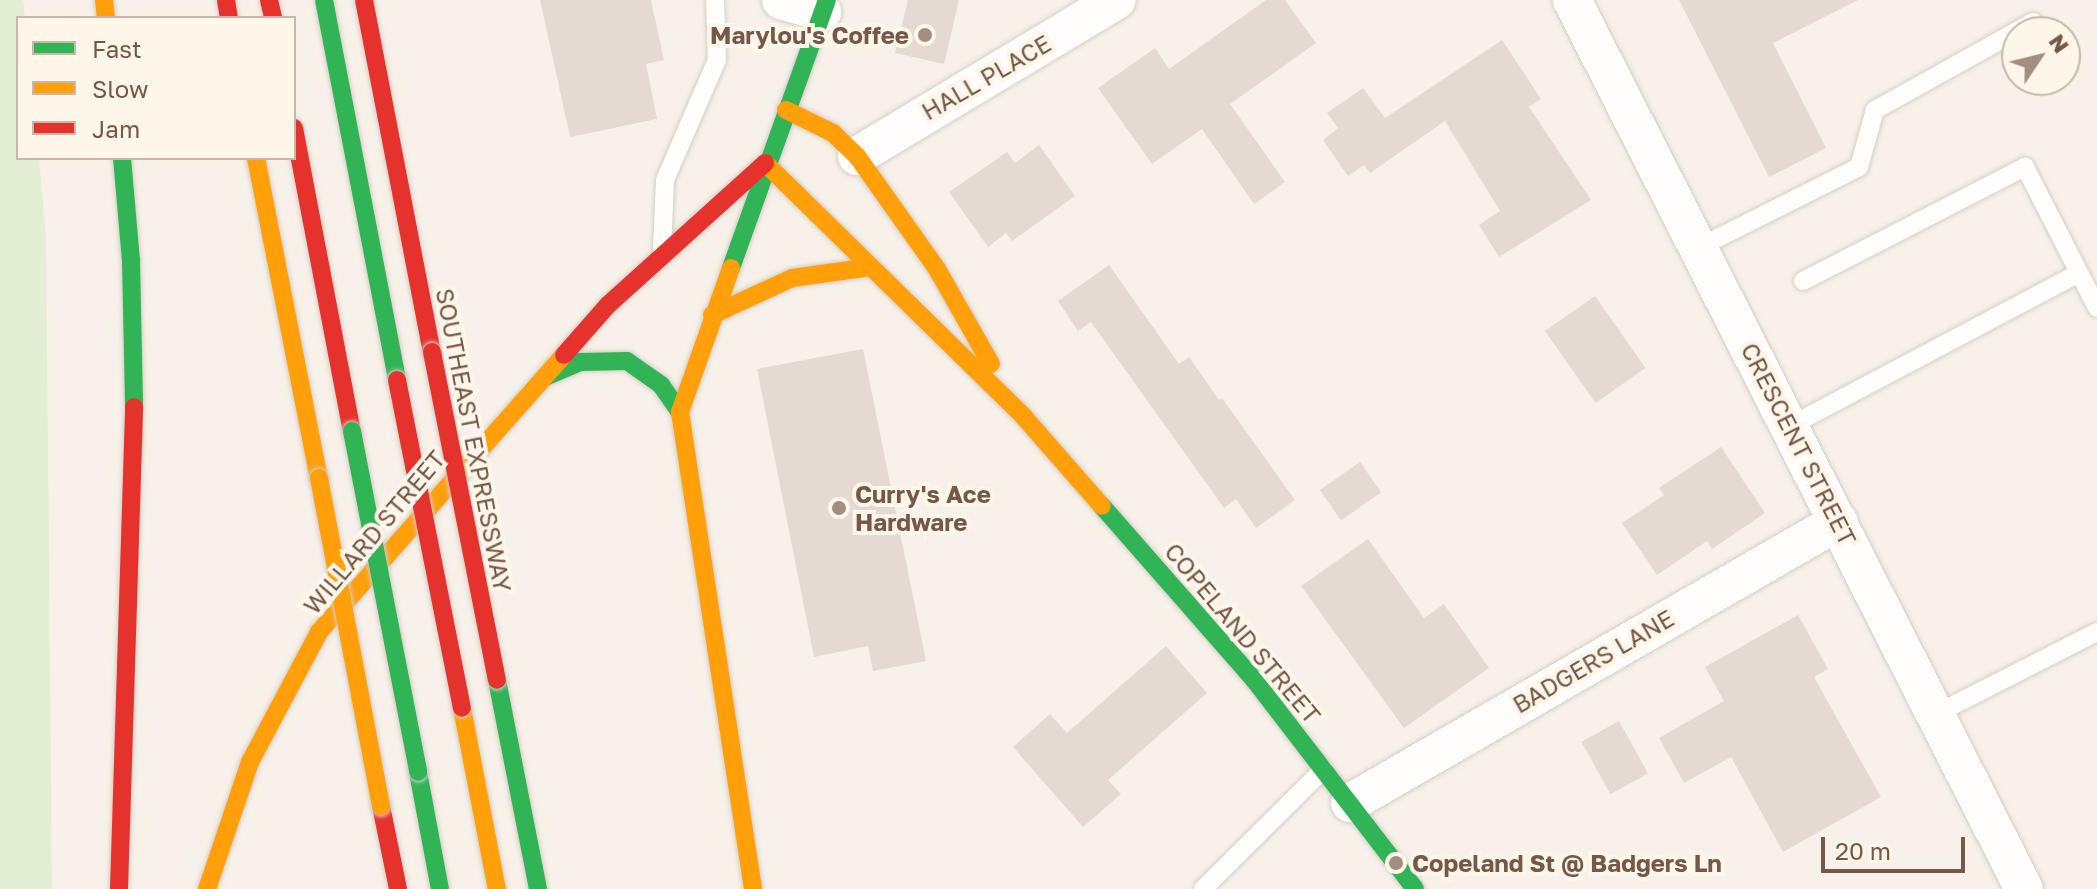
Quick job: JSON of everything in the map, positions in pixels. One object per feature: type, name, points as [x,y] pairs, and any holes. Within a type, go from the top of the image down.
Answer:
[{"type":"main road","points":[[324,0],[497,889]]},
{"type":"main road","name":"SOUTHEAST EXPRESSWAY","points":[[364,0],[538,889]]},
{"type":"main road","name":"WILLARD STREET","points":[[753,889],[680,412],[765,163],[825,6]]},
{"type":"main road","name":"COPELAND STREET","points":[[786,110],[833,133],[857,156],[937,269],[1024,417]]},
{"type":"main road","points":[[296,138],[440,889]]},
{"type":"main road","points":[[119,889],[134,419],[131,260],[122,160]]},
{"type":"main road","points":[[256,160],[398,889]]},
{"type":"main road","name":"WILLARD STREET","points":[[207,889],[250,762],[311,645],[359,582],[537,381],[661,256],[765,163]]},
{"type":"main road","name":"COPELAND STREET","points":[[765,163],[1024,417],[1225,646],[1415,889]]},
{"type":"main road","points":[[712,315],[792,278],[871,267]]},
{"type":"main road","points":[[537,381],[581,362],[627,361],[661,385],[680,412]]},
{"type":"street","points":[[781,0],[825,6]]},
{"type":"street","name":"HALL PLACE","points":[[857,156],[1117,0]]},
{"type":"street","name":"CRESCENT STREET","points":[[1572,0],[2024,889]]},
{"type":"street","name":"BADGERS LANE","points":[[1350,803],[1839,521]]},
{"type":"lane","points":[[661,256],[665,180],[717,60],[715,0]]},
{"type":"lane","points":[[1698,248],[1859,167],[1875,110],[2001,40]]},
{"type":"lane","points":[[1803,281],[2025,167],[2097,308]]},
{"type":"lane","points":[[1790,426],[2079,273]]},
{"type":"lane","points":[[1936,714],[2097,632]]},
{"type":"lane","points":[[1203,889],[1324,769]]},
{"type":"green space","points":[[0,0],[23,0],[25,16],[16,16],[16,160],[39,160],[46,237],[52,889],[0,889]]},
{"type":"building","points":[[540,0],[651,0],[664,60],[646,64],[657,119],[570,137]]},
{"type":"building","name":"Marylou's Coffee","points":[[908,0],[959,0],[944,64],[895,53]]},
{"type":"building","points":[[1266,0],[1285,0],[1316,43],[1230,104],[1285,182],[1254,204],[1202,129],[1152,164],[1098,88],[1155,48],[1169,69]]},
{"type":"building","points":[[1679,0],[1858,0],[1773,43],[1826,148],[1769,177]]},
{"type":"building","points":[[1502,40],[1541,99],[1529,107],[1591,200],[1499,257],[1479,225],[1500,211],[1445,121],[1370,173],[1364,165],[1348,176],[1323,140],[1338,128],[1327,113],[1363,88],[1385,118]]},
{"type":"building","points":[[1039,145],[1075,196],[1012,241],[1006,233],[988,247],[949,192],[1007,152],[1015,163]]},
{"type":"building","points":[[1109,265],[1179,364],[1189,357],[1295,500],[1256,528],[1236,499],[1224,508],[1091,322],[1078,331],[1058,301]]},
{"type":"building","points":[[1595,296],[1645,368],[1596,403],[1545,331]]},
{"type":"building","name":"Curry's Ace Hardware","points":[[863,349],[926,661],[873,671],[868,646],[814,657],[757,369]]},
{"type":"building","points":[[1721,447],[1765,513],[1712,549],[1707,541],[1657,575],[1622,523],[1664,495],[1659,488]]},
{"type":"building","points":[[1360,462],[1381,492],[1341,520],[1320,490]]},
{"type":"building","points":[[1368,539],[1424,618],[1444,604],[1489,668],[1404,728],[1301,586]]},
{"type":"building","points":[[1798,615],[1828,669],[1814,677],[1881,797],[1783,852],[1731,757],[1684,783],[1659,738],[1724,701],[1705,667]]},
{"type":"building","points":[[1166,646],[1207,693],[1108,780],[1121,794],[1083,827],[1013,747],[1050,714],[1067,733]]},
{"type":"building","points":[[1619,721],[1648,773],[1610,794],[1581,742]]},
{"type":"traffic: fast","points":[[324,0],[397,380]]},
{"type":"traffic: fast","points":[[731,268],[827,0]]},
{"type":"traffic: fast","points":[[122,160],[131,260],[134,407]]},
{"type":"traffic: fast","points":[[545,377],[581,362],[627,361],[661,385],[680,412]]},
{"type":"traffic: fast","points":[[352,431],[418,772]]},
{"type":"traffic: fast","points":[[1102,506],[1255,681],[1415,889]]},
{"type":"traffic: fast","points":[[497,680],[538,889]]},
{"type":"traffic: fast","points":[[418,772],[440,889]]},
{"type":"traffic: slow","points":[[104,0],[106,16]]},
{"type":"traffic: slow","points":[[786,110],[833,133],[857,156],[937,269],[991,364]]},
{"type":"traffic: slow","points":[[256,160],[319,478]]},
{"type":"traffic: slow","points":[[765,163],[1024,417],[1102,506]]},
{"type":"traffic: slow","points":[[712,315],[792,278],[871,267]]},
{"type":"traffic: slow","points":[[731,268],[680,412],[753,889]]},
{"type":"traffic: slow","points":[[207,889],[250,762],[319,632],[564,355]]},
{"type":"traffic: slow","points":[[319,478],[381,806]]},
{"type":"traffic: slow","points":[[462,708],[497,889]]},
{"type":"traffic: jam","points":[[226,0],[229,16]]},
{"type":"traffic: jam","points":[[269,0],[273,16]]},
{"type":"traffic: jam","points":[[364,0],[432,352]]},
{"type":"traffic: jam","points":[[296,138],[352,431]]},
{"type":"traffic: jam","points":[[564,355],[608,305],[765,163]]},
{"type":"traffic: jam","points":[[432,352],[497,680]]},
{"type":"traffic: jam","points":[[397,380],[462,708]]},
{"type":"traffic: jam","points":[[119,889],[134,407]]},
{"type":"traffic: jam","points":[[381,806],[398,889]]},
{"type":"place","name":"Marylou's Coffee","points":[[925,35]]},
{"type":"place","name":"Curry's Ace Hardware","points":[[839,508]]},
{"type":"place","name":"Copeland St @ Badgers Ln","points":[[1396,863]]}]
